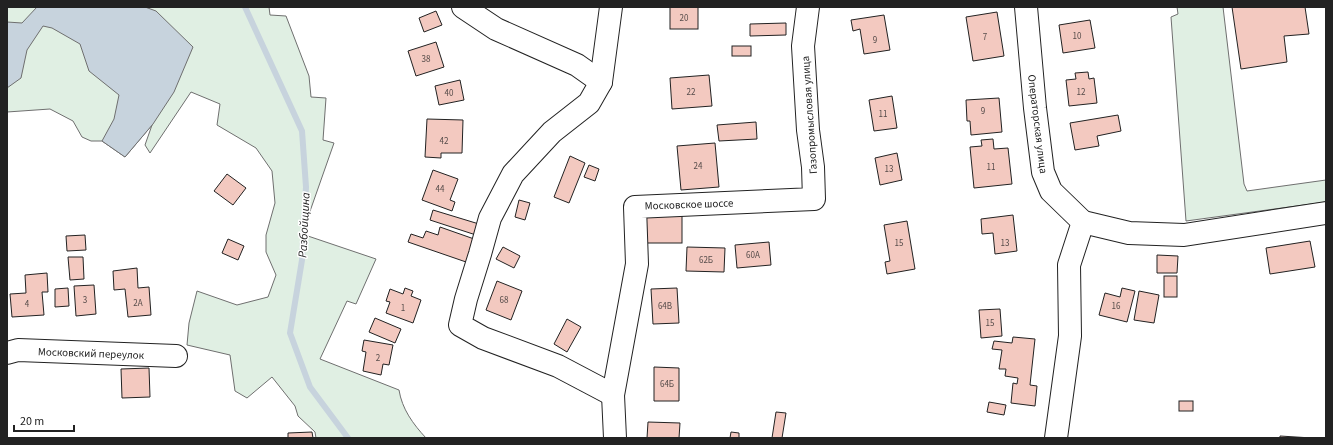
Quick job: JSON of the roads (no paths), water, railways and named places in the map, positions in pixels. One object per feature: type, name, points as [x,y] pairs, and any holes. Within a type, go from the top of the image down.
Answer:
[{"type":"street","points":[[463,7],[496,29],[577,65],[601,82]]},
{"type":"street","points":[[611,7],[601,82],[589,103],[552,132],[513,174],[490,218],[466,299],[460,325],[483,338],[558,366],[613,395]]},
{"type":"street","name":"Газопромысловая улица","points":[[808,7],[804,46],[808,130],[813,166],[814,199]]},
{"type":"street","name":"Операторская улица","points":[[1026,7],[1035,108],[1043,172],[1051,191],[1083,222]]},
{"type":"street","name":"Московское шоссе","points":[[615,438],[613,395],[637,264],[635,207],[814,199]]},
{"type":"street","points":[[1056,438],[1070,336],[1068,265],[1083,222],[1129,233],[1184,235],[1326,213]]},
{"type":"street","name":"Московский переулок","points":[[7,353],[18,350],[176,356]]},
{"type":"waterway","name":"Разбойщина","points":[[245,7],[302,131],[306,187],[302,260],[290,333],[310,387],[348,438]]}]
